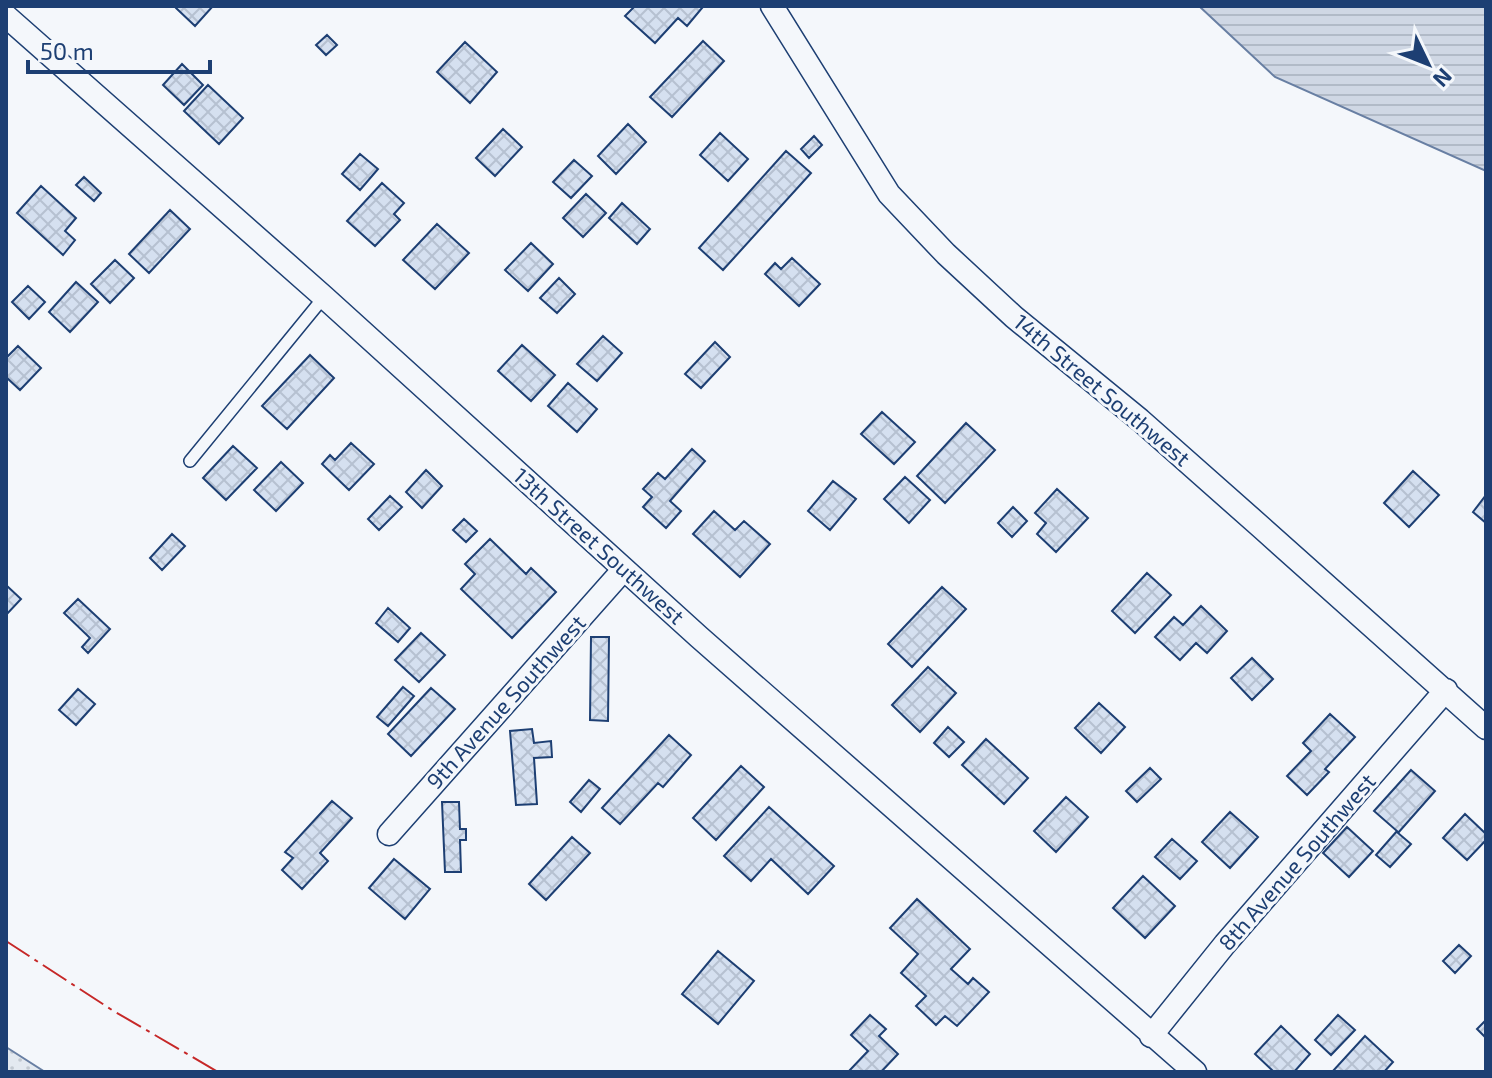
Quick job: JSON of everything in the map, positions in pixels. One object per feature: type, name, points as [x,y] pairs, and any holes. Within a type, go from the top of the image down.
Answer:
[{"type":"street","name":"14th Street Southwest","points":[[772,6],[889,194],[946,254],[1014,317],[1140,420],[1486,728]]},
{"type":"street","name":"13th Street Southwest","points":[[6,16],[324,297],[624,569],[1195,1072]]},
{"type":"street","name":"9th Avenue Southwest","points":[[389,834],[624,569]]},
{"type":"street","name":"8th Avenue Southwest","points":[[1151,1036],[1225,944],[1446,690]]},
{"type":"lane","points":[[190,461],[324,297]]},
{"type":"shaded area","points":[[1199,6],[1486,6],[1486,171],[1275,77]]},
{"type":"shaded area","points":[[6,1047],[45,1072],[6,1072]]},
{"type":"building","points":[[177,6],[213,6],[195,26]]},
{"type":"building","points":[[635,6],[702,8],[687,26],[678,18],[655,43],[625,16]]},
{"type":"building","points":[[327,35],[337,45],[326,55],[316,45]]},
{"type":"building","points":[[703,41],[724,61],[672,117],[650,97]]},
{"type":"building","points":[[465,42],[497,72],[470,103],[437,72]]},
{"type":"building","points":[[182,64],[203,85],[184,105],[163,85]]},
{"type":"building","points":[[208,85],[243,118],[219,144],[184,111]]},
{"type":"building","points":[[628,124],[646,142],[616,174],[598,156]]},
{"type":"building","points":[[503,129],[522,147],[495,176],[476,158]]},
{"type":"building","points":[[720,133],[748,159],[728,181],[700,155]]},
{"type":"building","points":[[814,136],[822,145],[809,158],[801,149]]},
{"type":"building","points":[[786,151],[811,173],[723,270],[699,248]]},
{"type":"building","points":[[360,154],[378,169],[360,190],[342,174]]},
{"type":"building","points":[[574,160],[592,176],[571,198],[553,182]]},
{"type":"building","points":[[84,177],[101,193],[94,201],[76,185]]},
{"type":"building","points":[[382,183],[404,203],[394,214],[400,220],[375,246],[347,221]]},
{"type":"building","points":[[41,186],[76,218],[65,231],[75,240],[63,255],[17,213]]},
{"type":"building","points":[[586,194],[606,213],[583,237],[563,218]]},
{"type":"building","points":[[622,203],[650,229],[637,244],[609,218]]},
{"type":"building","points":[[170,210],[190,229],[149,273],[129,254]]},
{"type":"building","points":[[437,224],[469,253],[435,289],[403,260]]},
{"type":"building","points":[[531,243],[553,264],[528,291],[505,270]]},
{"type":"building","points":[[792,258],[820,284],[799,306],[765,274],[775,263],[781,269]]},
{"type":"building","points":[[115,260],[134,278],[110,303],[91,284]]},
{"type":"building","points":[[559,278],[575,294],[557,313],[540,298]]},
{"type":"building","points":[[76,282],[98,302],[70,332],[49,312]]},
{"type":"building","points":[[28,286],[45,302],[29,319],[12,302]]},
{"type":"building","points":[[603,336],[622,353],[597,381],[577,364]]},
{"type":"building","points":[[715,342],[730,357],[701,388],[685,374]]},
{"type":"building","points":[[522,345],[555,375],[531,401],[498,371]]},
{"type":"building","points":[[18,346],[41,368],[20,390],[6,377],[6,358]]},
{"type":"building","points":[[310,355],[334,378],[287,429],[262,406]]},
{"type":"building","points":[[568,383],[597,409],[577,432],[548,406]]},
{"type":"building","points":[[882,412],[915,442],[894,464],[861,434]]},
{"type":"building","points":[[966,423],[995,450],[945,503],[917,476]]},
{"type":"building","points":[[351,443],[374,464],[349,490],[322,464],[330,455],[335,460]]},
{"type":"building","points":[[233,446],[257,468],[226,500],[203,478]]},
{"type":"building","points":[[692,449],[705,461],[670,501],[681,511],[666,528],[643,507],[652,497],[643,489],[658,473],[665,479]]},
{"type":"building","points":[[281,462],[303,483],[276,511],[254,490]]},
{"type":"building","points":[[426,470],[442,486],[422,508],[406,492]]},
{"type":"building","points":[[1413,471],[1439,495],[1409,527],[1384,503]]},
{"type":"building","points":[[905,477],[930,500],[909,523],[884,499]]},
{"type":"building","points":[[833,481],[856,499],[830,530],[808,511]]},
{"type":"building","points":[[1057,489],[1088,518],[1056,552],[1037,534],[1046,523],[1035,513]]},
{"type":"building","points":[[1486,495],[1486,523],[1473,512]]},
{"type":"building","points":[[390,496],[402,507],[379,530],[368,519]]},
{"type":"building","points":[[1013,507],[1027,521],[1012,537],[998,523]]},
{"type":"building","points":[[714,511],[735,530],[744,521],[770,544],[740,577],[693,534]]},
{"type":"building","points":[[464,519],[477,531],[466,542],[453,530]]},
{"type":"building","points":[[172,534],[185,546],[162,570],[150,558]]},
{"type":"building","points":[[490,539],[526,574],[531,568],[556,592],[512,638],[461,589],[475,574],[465,564]]},
{"type":"building","points":[[1147,573],[1171,595],[1135,633],[1112,611]]},
{"type":"building","points":[[6,585],[21,599],[6,615]]},
{"type":"building","points":[[942,587],[966,609],[912,667],[888,644]]},
{"type":"building","points":[[78,599],[110,629],[88,653],[82,647],[90,638],[64,613]]},
{"type":"building","points":[[1201,606],[1227,631],[1207,653],[1196,643],[1180,660],[1155,637],[1174,617],[1183,625]]},
{"type":"building","points":[[388,608],[410,628],[398,642],[376,623]]},
{"type":"building","points":[[421,633],[445,655],[419,682],[395,660]]},
{"type":"building","points":[[591,637],[609,637],[608,721],[590,720]]},
{"type":"building","points":[[1252,658],[1273,679],[1252,700],[1231,678]]},
{"type":"building","points":[[928,667],[956,693],[920,732],[892,705]]},
{"type":"building","points":[[403,687],[414,696],[388,726],[377,717]]},
{"type":"building","points":[[431,688],[455,709],[411,756],[388,734]]},
{"type":"building","points":[[78,689],[95,704],[76,725],[59,710]]},
{"type":"building","points":[[1099,703],[1125,727],[1101,753],[1075,728]]},
{"type":"building","points":[[1330,714],[1355,737],[1325,769],[1329,772],[1307,795],[1287,776],[1311,751],[1303,743]]},
{"type":"building","points":[[948,727],[964,742],[949,757],[934,743]]},
{"type":"building","points":[[532,729],[534,743],[551,741],[552,757],[534,758],[537,804],[516,805],[510,731]]},
{"type":"building","points":[[669,735],[691,755],[663,787],[658,783],[620,824],[602,808]]},
{"type":"building","points":[[986,739],[1028,778],[1004,804],[962,765]]},
{"type":"building","points":[[741,766],[764,787],[716,840],[693,818]]},
{"type":"building","points":[[1150,768],[1161,779],[1137,802],[1126,791]]},
{"type":"building","points":[[1411,770],[1435,791],[1398,833],[1411,844],[1390,867],[1376,855],[1397,831],[1374,811]]},
{"type":"building","points":[[589,780],[600,789],[581,812],[570,802]]},
{"type":"building","points":[[1066,797],[1088,817],[1056,852],[1034,831]]},
{"type":"building","points":[[332,801],[352,818],[320,853],[328,861],[302,889],[282,870],[293,858],[285,852]]},
{"type":"building","points":[[442,802],[459,802],[460,829],[466,829],[466,840],[460,840],[461,872],[445,872]]},
{"type":"building","points":[[769,807],[834,866],[808,894],[771,859],[751,881],[724,856]]},
{"type":"building","points":[[1230,812],[1258,837],[1230,868],[1202,842]]},
{"type":"building","points":[[1465,814],[1486,834],[1486,840],[1467,860],[1443,838]]},
{"type":"building","points":[[1347,827],[1373,851],[1349,877],[1323,853]]},
{"type":"building","points":[[572,837],[590,853],[546,900],[529,884]]},
{"type":"building","points":[[1172,839],[1197,861],[1180,879],[1155,857]]},
{"type":"building","points":[[394,859],[430,889],[405,919],[369,888]]},
{"type":"building","points":[[1143,876],[1175,906],[1145,938],[1113,908]]},
{"type":"building","points":[[917,899],[970,949],[951,969],[968,984],[973,978],[989,992],[957,1026],[945,1016],[936,1025],[916,1006],[926,996],[901,973],[918,954],[890,928]]},
{"type":"building","points":[[1459,945],[1471,956],[1455,973],[1443,961]]},
{"type":"building","points":[[718,951],[754,981],[718,1024],[682,994]]},
{"type":"building","points":[[870,1015],[886,1029],[879,1036],[898,1054],[881,1072],[848,1072],[868,1051],[851,1035]]},
{"type":"building","points":[[1338,1015],[1355,1030],[1331,1055],[1315,1040]]},
{"type":"building","points":[[1486,1020],[1486,1038],[1477,1029]]},
{"type":"building","points":[[1281,1026],[1310,1054],[1294,1072],[1274,1072],[1255,1054]]},
{"type":"building","points":[[1365,1036],[1393,1062],[1384,1072],[1332,1072]]},
{"type":"power","points":[[6,941],[112,1010],[218,1072]]}]
